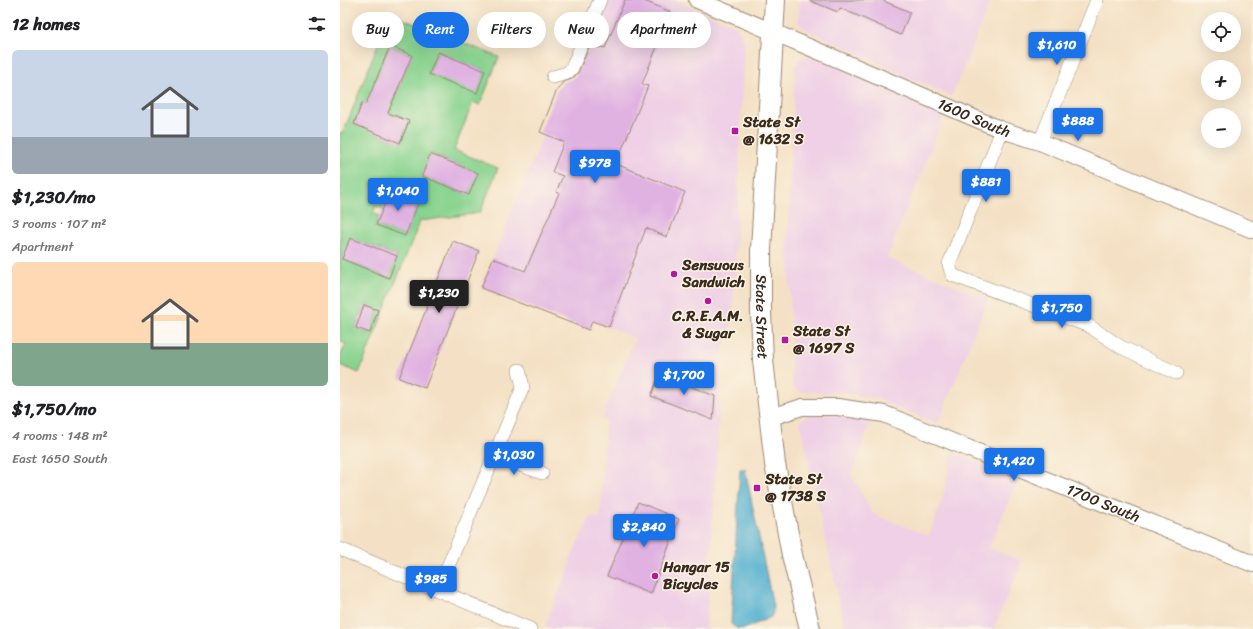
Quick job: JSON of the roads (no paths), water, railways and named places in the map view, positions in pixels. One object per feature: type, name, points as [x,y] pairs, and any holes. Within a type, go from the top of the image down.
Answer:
[{"type":"main road","name":"State Street","points":[[775,0],[761,250],[761,312],[769,418],[775,464],[786,529],[810,629]]},
{"type":"street","points":[[554,77],[567,73],[572,68],[600,0]]},
{"type":"street","name":"1600 South","points":[[697,0],[1002,130],[1040,142],[1253,230]]},
{"type":"street","points":[[1040,142],[1097,0]]},
{"type":"street","points":[[1002,130],[949,264],[952,275],[1089,326],[1121,347],[1176,373]]},
{"type":"street","points":[[438,590],[523,387],[519,370]]},
{"type":"street","name":"1700 South","points":[[769,418],[802,407],[838,407],[884,414],[1253,564]]},
{"type":"street","points":[[495,456],[542,473]]},
{"type":"street","points":[[340,549],[530,629]]},
{"type":"water","points":[[740,469],[745,469],[773,606],[773,613],[771,617],[744,629],[736,628],[731,624]]},
{"type":"place","name":"State St @ 1632 S","points":[[735,131]]},
{"type":"place","name":"Sensuous Sandwich","points":[[674,274]]},
{"type":"place","name":"C.R.E.A.M. & Sugar","points":[[708,301]]},
{"type":"place","name":"State St @ 1697 S","points":[[785,340]]},
{"type":"place","name":"State St @ 1738 S","points":[[757,488]]},
{"type":"place","name":"Hangar 15 Bicycles","points":[[655,576]]}]
